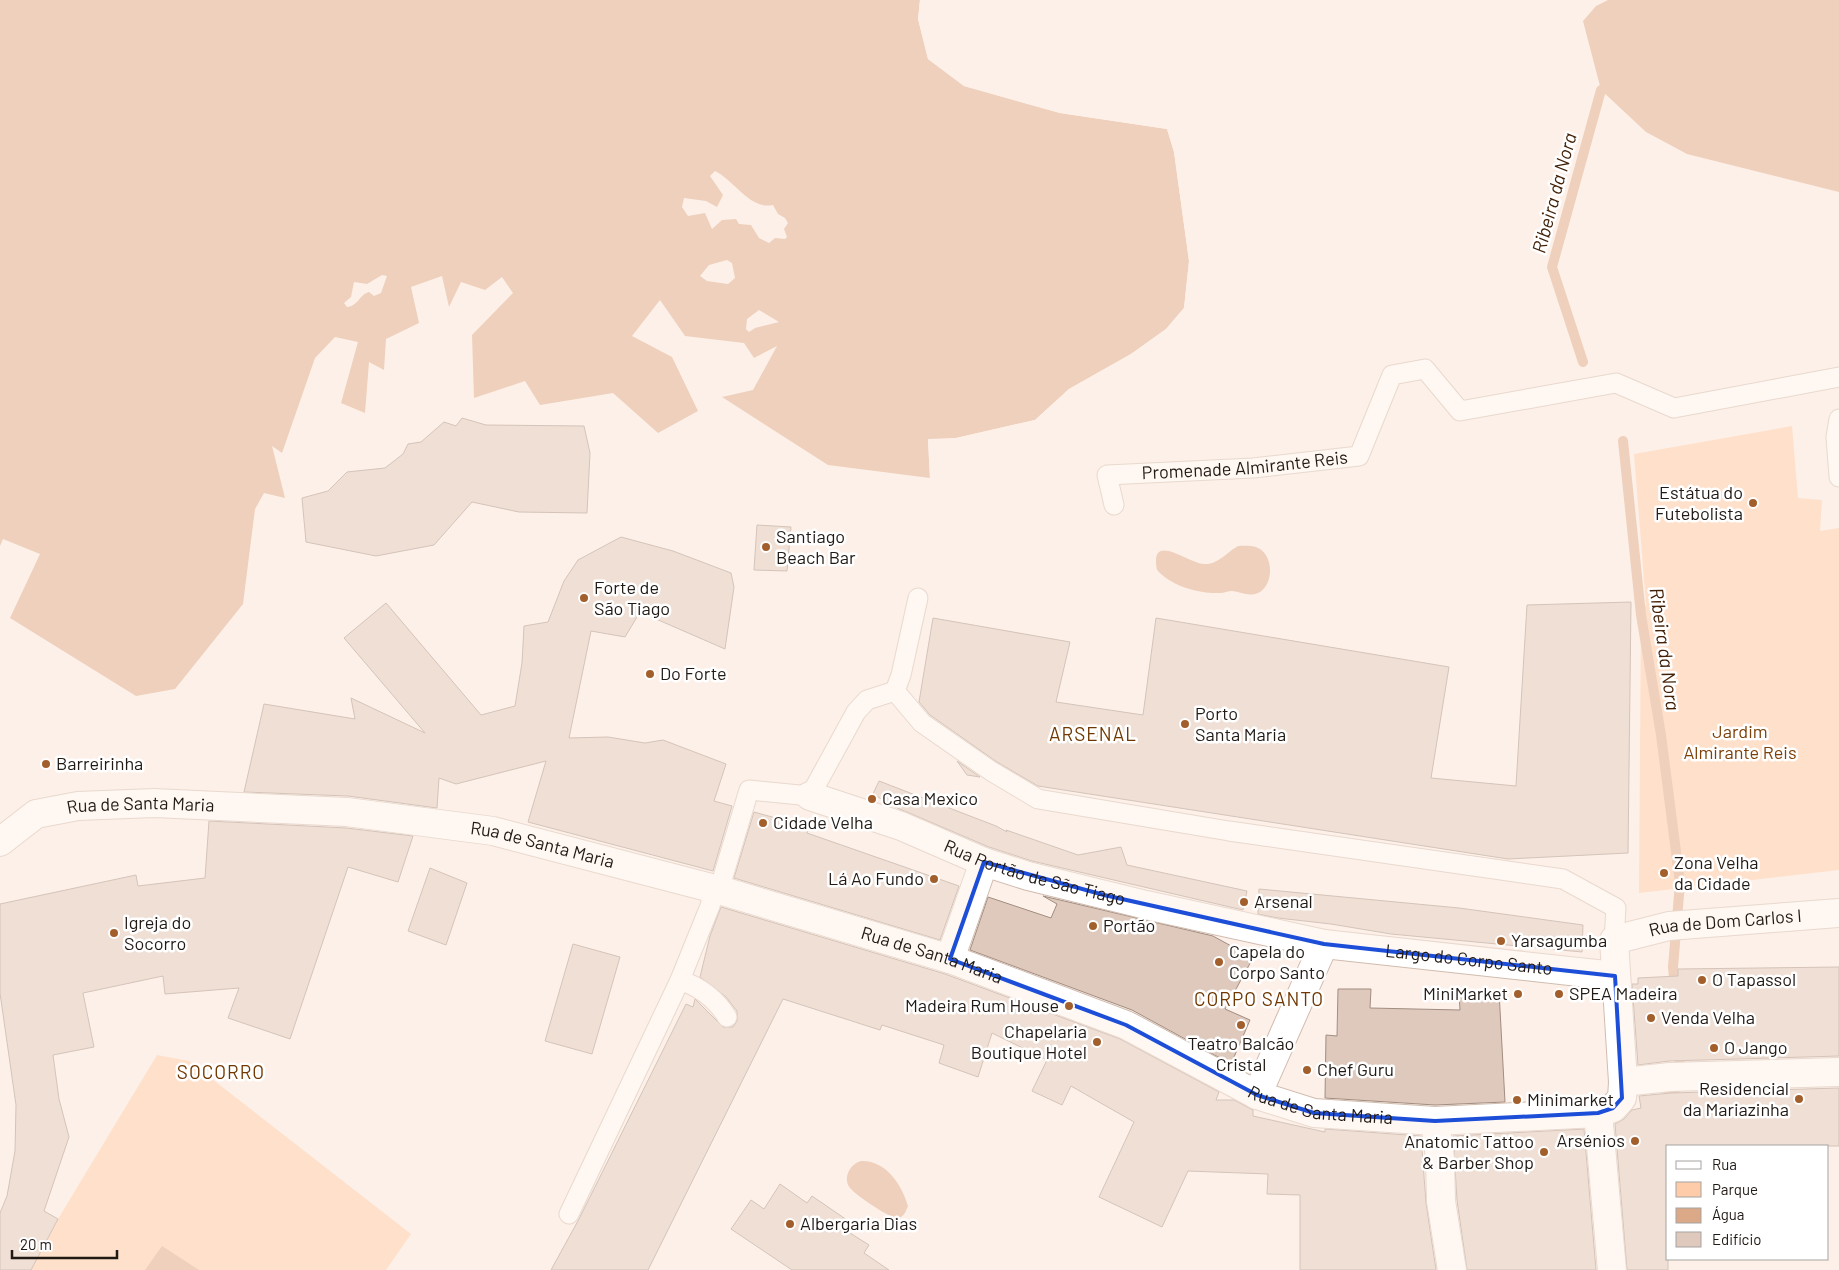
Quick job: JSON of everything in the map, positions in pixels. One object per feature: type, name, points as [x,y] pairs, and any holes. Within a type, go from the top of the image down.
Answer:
[{"type":"street","name":"Rua Portão de São Tiago","points":[[810,796],[901,826],[984,862],[1104,895],[1324,944]]},
{"type":"street","name":"Rua de Santa Maria","points":[[0,842],[36,814],[78,806],[185,803],[347,812],[493,831],[716,889],[950,959],[1126,1024],[1257,1095],[1314,1113],[1435,1121],[1598,1113],[1613,1108],[1622,1098],[1623,1082]]},
{"type":"street","points":[[950,959],[984,862]]},
{"type":"street","name":"Rua de Dom Carlos I","points":[[1614,940],[1669,926],[1839,914]]},
{"type":"street","points":[[1614,940],[1623,1082],[1681,1077],[1839,1072]]},
{"type":"street","points":[[1257,1095],[1324,944]]},
{"type":"street","name":"Largo do Corpo Santo","points":[[1324,944],[1615,976]]},
{"type":"street","points":[[1598,1113],[1612,1270]]},
{"type":"street","points":[[1435,1121],[1440,1158],[1441,1201],[1452,1270]]},
{"type":"lane","name":"Promenade Almirante Reis","points":[[1114,505],[1107,475],[1253,468],[1359,456],[1392,375],[1425,370],[1460,411],[1616,383],[1674,408],[1839,377]]},
{"type":"lane","points":[[1839,419],[1836,437],[1839,476]]},
{"type":"lane","points":[[810,796],[856,712],[867,700],[894,691],[901,675],[918,598]]},
{"type":"lane","points":[[894,691],[922,722],[991,771],[1038,799],[1239,833],[1563,879],[1616,908],[1614,940]]},
{"type":"lane","name":"Rua Portão de São Tiago","points":[[716,889],[749,790],[810,796]]},
{"type":"lane","points":[[570,1214],[680,980],[716,889]]},
{"type":"lane","points":[[680,980],[702,990],[719,1004],[727,1017]]},
{"type":"highlighted area","points":[[984,862],[1104,895],[1324,944],[1615,976],[1622,1098],[1613,1108],[1598,1113],[1435,1121],[1314,1113],[1257,1095],[1126,1025],[950,959]]},
{"type":"green space","name":"Jardim Almirante Reis","points":[[1792,426],[1798,498],[1822,500],[1820,531],[1839,528],[1839,870],[1639,893],[1641,615],[1646,604],[1634,454]]},
{"type":"green space","points":[[157,1055],[189,1061],[411,1234],[386,1270],[31,1270],[58,1219]]},
{"type":"water","points":[[0,0],[920,0],[918,19],[928,59],[964,86],[1060,113],[1167,129],[1174,152],[1189,261],[1184,308],[1166,329],[1131,354],[1069,389],[1035,420],[956,438],[928,440],[930,478],[828,465],[722,397],[753,390],[777,346],[754,358],[744,343],[685,336],[660,300],[632,336],[672,357],[698,411],[658,433],[613,393],[540,405],[525,381],[474,398],[472,335],[513,293],[502,277],[485,290],[461,282],[449,307],[442,276],[411,287],[419,323],[386,339],[384,370],[369,362],[365,413],[341,403],[358,342],[335,337],[315,358],[282,453],[272,446],[285,498],[264,493],[255,509],[243,604],[175,689],[136,696],[10,618],[40,554],[3,539],[0,546]],"holes":[[[715,171],[750,199],[757,203],[773,205],[778,214],[785,218],[788,223],[784,229],[787,237],[785,239],[775,238],[769,243],[759,238],[751,225],[739,224],[736,219],[722,220],[712,229],[705,213],[688,216],[682,207],[684,198],[706,201],[717,207],[723,195],[710,176]],[[727,260],[732,263],[735,278],[728,284],[707,281],[700,276],[709,265]],[[382,275],[387,276],[381,293],[374,296],[369,292],[366,293],[354,305],[347,307],[344,303],[351,297],[354,282],[367,284]],[[759,310],[779,322],[755,328],[749,332],[746,329],[747,319]]]},
{"type":"water","points":[[1608,0],[1839,0],[1839,192],[1687,154],[1646,132],[1601,90],[1583,21],[1596,6]]},
{"type":"water","points":[[1238,546],[1256,547],[1267,557],[1270,570],[1269,578],[1267,584],[1258,593],[1248,594],[1232,591],[1222,593],[1203,592],[1178,585],[1157,570],[1156,558],[1159,552],[1172,552],[1197,563],[1209,564]]},
{"type":"water","points":[[861,1161],[878,1165],[892,1175],[902,1190],[908,1206],[902,1216],[894,1217],[882,1211],[867,1202],[848,1185],[847,1177],[850,1169]]},
{"type":"water","points":[[162,1246],[199,1270],[145,1270]]},
{"type":"pier","points":[[920,0],[923,0],[920,19],[930,57],[966,84],[1060,111],[1169,127],[1177,152],[1192,261],[1187,309],[1167,331],[1132,356],[1071,391],[1036,422],[956,440],[930,442],[932,478],[930,481],[928,439],[956,438],[1035,420],[1069,389],[1131,354],[1166,329],[1184,308],[1189,261],[1174,152],[1167,129],[1060,113],[964,86],[928,59],[918,19]]},
{"type":"building","points":[[462,418],[486,425],[584,426],[590,453],[587,513],[519,512],[472,502],[434,545],[376,556],[306,542],[302,498],[328,491],[347,472],[385,468],[403,454],[408,444],[421,442],[444,422],[456,426]]},
{"type":"building","points":[[757,525],[791,527],[787,571],[754,570]]},
{"type":"building","points":[[621,537],[673,551],[731,573],[734,587],[725,649],[640,612],[625,637],[591,631],[569,738],[608,737],[645,743],[663,740],[726,764],[714,801],[732,806],[713,871],[528,822],[546,761],[456,784],[439,778],[437,808],[348,796],[244,792],[264,704],[355,719],[351,698],[425,733],[344,638],[386,603],[481,715],[515,706],[522,663],[524,626],[548,622],[564,581],[578,560]]},
{"type":"building","name":"Porto Santa Maria","points":[[1631,602],[1628,853],[1508,859],[1038,786],[997,762],[930,715],[919,702],[933,618],[1070,642],[1056,702],[1143,715],[1156,618],[1449,667],[1431,778],[1516,786],[1527,605]]},
{"type":"building","points":[[957,761],[980,777],[967,775]]},
{"type":"building","points":[[879,781],[996,826],[1007,832],[1006,830],[1078,855],[1121,847],[1127,865],[1247,891],[1243,910],[1032,861],[989,847],[895,807],[873,794]]},
{"type":"building","points":[[754,812],[808,827],[807,833],[959,886],[940,940],[734,878]]},
{"type":"building","points":[[209,821],[346,828],[413,836],[398,882],[348,867],[290,1039],[228,1018],[239,988],[165,994],[163,976],[83,993],[94,1047],[53,1055],[59,1099],[69,1137],[44,1211],[58,1219],[31,1270],[0,1270],[0,1213],[7,1196],[15,1151],[16,1105],[0,993],[0,904],[136,875],[138,886],[205,878]]},
{"type":"building","points":[[430,868],[467,883],[446,945],[408,931]]},
{"type":"building","points":[[1259,889],[1459,908],[1583,925],[1582,952],[1391,934],[1278,918],[1258,914]]},
{"type":"building","points":[[1043,896],[1213,936],[1253,958],[1225,1009],[1250,1020],[1231,1064],[1132,1010],[970,950],[988,897],[1051,918],[1057,904]]},
{"type":"building","points":[[721,907],[945,974],[1120,1039],[1219,1092],[1216,1100],[1234,1100],[1253,1110],[1253,1116],[1325,1132],[1325,1129],[1421,1136],[1426,1203],[1436,1270],[1300,1270],[1300,1195],[1267,1194],[1268,1174],[1188,1171],[1162,1227],[1099,1197],[1134,1122],[1071,1086],[1062,1105],[1032,1091],[1047,1060],[992,1033],[978,1077],[939,1063],[944,1045],[882,1025],[880,1030],[783,999],[648,1270],[551,1270],[579,1219],[686,1004],[693,1007],[695,999],[723,1027],[733,1027],[737,1021],[737,1011],[726,997],[700,977],[710,936]]},
{"type":"building","points":[[573,944],[620,957],[592,1054],[545,1041]]},
{"type":"building","points":[[1839,967],[1839,1056],[1669,1061],[1638,1065],[1632,984],[1638,984],[1638,978],[1678,976],[1678,969]]},
{"type":"building","points":[[1338,989],[1371,989],[1370,1008],[1460,1010],[1459,992],[1499,991],[1505,1102],[1435,1105],[1325,1098],[1326,1035],[1337,1036]]},
{"type":"building","points":[[1839,1088],[1839,1146],[1666,1145],[1666,1260],[1668,1260],[1668,1270],[1627,1270],[1615,1124],[1624,1119],[1632,1110],[1641,1108],[1639,1096],[1671,1093]]},
{"type":"building","points":[[1584,1129],[1596,1270],[1467,1270],[1457,1200],[1453,1136]]},
{"type":"building","name":"Albergaria Dias","points":[[780,1184],[807,1203],[812,1196],[847,1220],[842,1228],[869,1245],[864,1253],[889,1270],[792,1270],[731,1229],[751,1200],[764,1209]]},
{"type":"waterway","name":"Ribeira da Nora","points":[[1583,362],[1552,267],[1601,90]]},
{"type":"waterway","name":"Ribeira da Nora","points":[[1623,441],[1641,615],[1661,735],[1680,883],[1673,967],[1675,990]]},
{"type":"waterway","name":"Ribeira da Nora","points":[[1668,1094],[1681,1084],[1679,1049]]},
{"type":"place","name":"Estátua do Futebolista","points":[[1753,503]]},
{"type":"place","name":"Santiago Beach Bar","points":[[766,547]]},
{"type":"place","name":"Forte de São Tiago","points":[[584,598]]},
{"type":"place","name":"Do Forte","points":[[650,674]]},
{"type":"place","name":"Porto Santa Maria","points":[[1185,724]]},
{"type":"place","name":"Barreirinha","points":[[46,764]]},
{"type":"place","name":"Casa Mexico","points":[[872,799]]},
{"type":"place","name":"Cidade Velha","points":[[763,823]]},
{"type":"place","name":"Zona Velha da Cidade","points":[[1664,873]]},
{"type":"place","name":"Lá Ao Fundo","points":[[934,879]]},
{"type":"place","name":"Arsenal","points":[[1244,902]]},
{"type":"place","name":"Portão","points":[[1093,926]]},
{"type":"place","name":"Igreja do Socorro","points":[[114,933]]},
{"type":"place","name":"Yarsagumba","points":[[1501,941]]},
{"type":"place","name":"Capela do Corpo Santo","points":[[1219,962]]},
{"type":"place","name":"O Tapassol","points":[[1702,980]]},
{"type":"place","name":"MiniMarket","points":[[1518,994]]},
{"type":"place","name":"SPEA Madeira","points":[[1559,994]]},
{"type":"place","name":"Madeira Rum House","points":[[1069,1006]]},
{"type":"place","name":"Venda Velha","points":[[1651,1018]]},
{"type":"place","name":"Teatro Balcão Cristal","points":[[1241,1025]]},
{"type":"place","name":"Chapelaria Boutique Hotel","points":[[1097,1042]]},
{"type":"place","name":"O Jango","points":[[1714,1048]]},
{"type":"place","name":"Chef Guru","points":[[1307,1070]]},
{"type":"place","name":"Residencial da Mariazinha","points":[[1799,1099]]},
{"type":"place","name":"Minimarket","points":[[1517,1100]]},
{"type":"place","name":"Arsénios","points":[[1635,1141]]},
{"type":"place","name":"Anatomic Tattoo & Barber Shop","points":[[1544,1152]]},
{"type":"place","name":"Albergaria Dias","points":[[790,1224]]},
{"type":"district","name":"ARSENAL","points":[[1093,734]]},
{"type":"district","name":"CORPO SANTO","points":[[1259,999]]},
{"type":"district","name":"SOCORRO","points":[[221,1072]]}]
